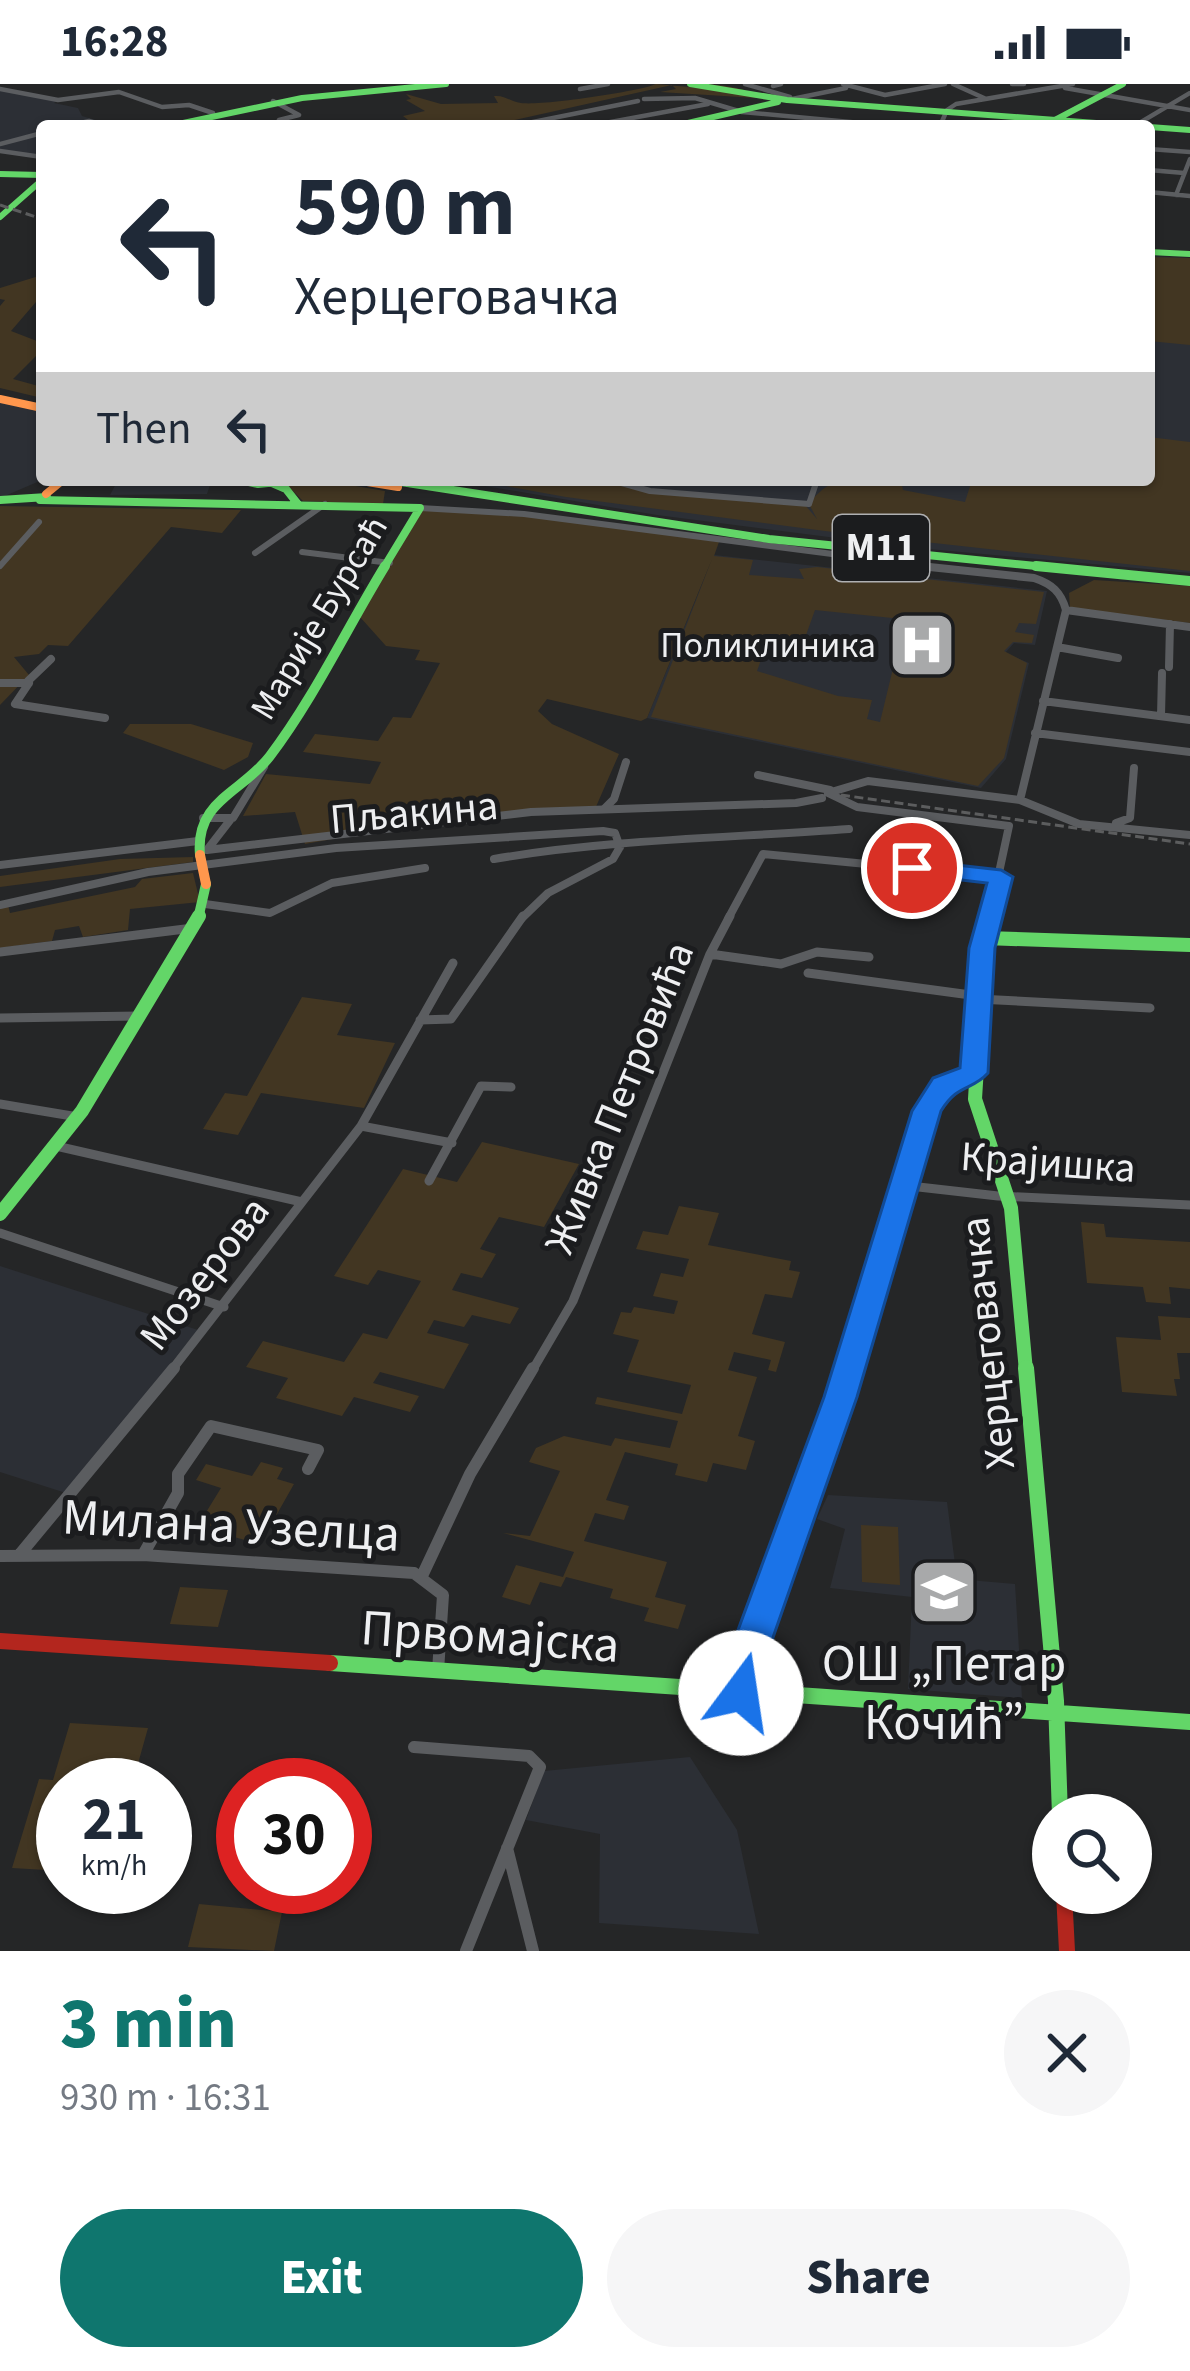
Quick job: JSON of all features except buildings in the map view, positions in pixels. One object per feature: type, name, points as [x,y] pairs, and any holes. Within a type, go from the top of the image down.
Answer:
[{"type":"main road","points":[[189,120],[274,102],[425,84]]},
{"type":"main road","points":[[195,120],[274,102],[446,84]]},
{"type":"main road","points":[[690,84],[773,101],[1022,120]]},
{"type":"main road","points":[[1055,120],[1123,84]]},
{"type":"main road","points":[[699,120],[773,101]]},
{"type":"main road","points":[[1155,127],[1190,131]]},
{"type":"main road","points":[[0,207],[28,177]]},
{"type":"main road","points":[[0,217],[28,177]]},
{"type":"main road","points":[[1155,254],[1190,255]]},
{"type":"main road","points":[[0,397],[36,404]]},
{"type":"main road","points":[[282,486],[297,503]]},
{"type":"main road","points":[[422,486],[488,498]]},
{"type":"main road","name":"M11","points":[[428,486],[858,545],[1190,579]]},
{"type":"main road","points":[[458,486],[474,490]]},
{"type":"main road","points":[[5,500],[44,493],[72,500],[325,504],[388,492],[420,508]]},
{"type":"main road","name":"M11","points":[[388,492],[488,498],[837,548],[1190,579]]},
{"type":"main road","name":"Марије Бурсаћ","points":[[203,818],[225,791],[268,759],[420,508]]},
{"type":"main road","points":[[0,1214],[78,1117],[194,928],[206,904],[200,854],[203,818]]},
{"type":"main road","points":[[985,938],[1190,945]]},
{"type":"main road","name":"Херцеговачка","points":[[985,938],[974,1073],[982,1127],[1008,1196],[1056,1712],[1059,1794]]},
{"type":"main road","name":"Првомајска","points":[[0,1640],[1190,1722]]},
{"type":"main road","points":[[1065,1914],[1067,1951]]},
{"type":"street","points":[[580,89],[608,84]]},
{"type":"street","points":[[745,84],[773,101],[864,120]]},
{"type":"street","points":[[773,101],[782,84]]},
{"type":"street","points":[[843,84],[885,95],[949,84],[984,98]]},
{"type":"street","points":[[773,101],[863,84]]},
{"type":"street","points":[[1012,84],[1024,84]]},
{"type":"street","points":[[943,120],[956,104],[1073,84]]},
{"type":"street","points":[[1056,87],[1190,110]]},
{"type":"street","points":[[0,88],[58,100],[119,92],[162,107],[190,105],[213,112]]},
{"type":"street","points":[[1144,120],[1190,93]]},
{"type":"street","points":[[546,120],[669,95],[734,111]]},
{"type":"street","points":[[274,102],[299,116],[281,120]]},
{"type":"street","points":[[622,120],[714,103]]},
{"type":"street","points":[[558,118],[563,120]]},
{"type":"street","points":[[1155,130],[1190,131]]},
{"type":"street","points":[[0,147],[36,135]]},
{"type":"street","points":[[0,147],[36,156]]},
{"type":"street","points":[[1155,150],[1190,156],[1176,195]]},
{"type":"street","points":[[1155,171],[1184,173]]},
{"type":"street","points":[[1155,193],[1190,196]]},
{"type":"street","points":[[632,486],[810,507],[815,486]]},
{"type":"street","points":[[255,553],[316,515],[325,504]]},
{"type":"street","points":[[420,508],[524,514],[785,551],[1034,578],[1058,588],[1066,610],[1020,800]]},
{"type":"street","points":[[0,566],[39,522]]},
{"type":"street","points":[[302,552],[390,562]]},
{"type":"street","points":[[1066,610],[1190,627]]},
{"type":"street","points":[[1161,716],[1170,624]]},
{"type":"street","points":[[1057,647],[1118,658]]},
{"type":"street","points":[[51,658],[28,681],[16,705],[105,718]]},
{"type":"street","points":[[0,683],[28,681]]},
{"type":"street","points":[[1043,700],[1190,720]]},
{"type":"street","points":[[1035,733],[1190,752]]},
{"type":"street","name":"Марије Бурсаћ","points":[[231,819],[268,759]]},
{"type":"street","points":[[604,808],[614,799],[626,763]]},
{"type":"street","points":[[1099,824],[1130,820],[1134,768]]},
{"type":"street","points":[[758,775],[810,786],[810,793],[827,795]]},
{"type":"street","points":[[231,819],[207,850],[368,834],[428,822],[604,808],[803,803],[863,780],[984,800],[1020,800],[1045,814],[1190,836]]},
{"type":"street","name":"Херцеговачка","points":[[827,795],[851,808],[1010,826],[985,938]]},
{"type":"street","points":[[203,818],[231,819]]},
{"type":"street","points":[[494,859],[568,846],[620,847],[849,829]]},
{"type":"street","name":"Пљакина","points":[[200,854],[576,831],[610,831],[620,847]]},
{"type":"street","points":[[420,1020],[451,1019],[528,910],[572,878],[614,860],[620,847]]},
{"type":"street","name":"Живка Петровића","points":[[422,1576],[470,1474],[573,1301],[710,954],[766,853],[1001,877]]},
{"type":"street","points":[[0,865],[200,854]]},
{"type":"street","points":[[0,904],[136,874],[200,854]]},
{"type":"street","points":[[206,904],[270,913],[298,895],[332,883],[425,868]]},
{"type":"street","points":[[0,952],[194,928]]},
{"type":"street","points":[[710,954],[793,964],[817,952],[869,957]]},
{"type":"street","name":"Мозерова","points":[[20,1554],[224,1307],[362,1126],[453,963]]},
{"type":"street","points":[[808,973],[978,997],[1150,1008]]},
{"type":"street","points":[[0,1018],[142,1016]]},
{"type":"street","points":[[741,1693],[750,1649],[841,1397],[902,1185],[935,1095],[954,1076],[974,1073]]},
{"type":"street","points":[[429,1181],[482,1084],[511,1087]]},
{"type":"street","points":[[0,1104],[78,1117]]},
{"type":"street","points":[[362,1126],[452,1143]]},
{"type":"street","points":[[56,1146],[302,1202]]},
{"type":"street","name":"Крајишка","points":[[902,1185],[1008,1196],[1190,1205]]},
{"type":"street","points":[[0,1233],[224,1307]]},
{"type":"street","points":[[143,1555],[178,1492],[178,1474],[211,1426],[318,1450],[308,1468]]},
{"type":"street","name":"Милана Узелца","points":[[0,1556],[143,1555],[376,1568],[422,1576],[444,1598],[438,1673]]},
{"type":"street","points":[[414,1748],[536,1759],[540,1772],[466,1951]]},
{"type":"street","points":[[507,1848],[533,1951]]},
{"type":"shaded area","points":[[696,84],[719,85],[771,99],[660,92],[676,89],[672,86],[711,89]]},
{"type":"shaded area","points":[[671,85],[515,120],[408,120],[403,116],[425,111],[406,100],[411,99],[406,94],[441,104],[498,103],[494,96],[532,103]]},
{"type":"shaded area","points":[[0,89],[57,101],[54,103],[78,108],[82,116],[96,120],[36,120],[36,158],[0,152]]},
{"type":"shaded area","points":[[1155,256],[1190,258],[1190,573],[907,547],[657,515],[485,486],[1155,486]]},
{"type":"shaded area","points":[[1155,257],[1190,258],[1190,345],[1155,342]]},
{"type":"shaded area","points":[[36,277],[36,302],[11,331],[36,341],[36,356],[13,379],[36,385],[36,397],[0,388],[0,306],[5,300],[0,299],[0,288]]},
{"type":"shaded area","points":[[0,401],[36,409],[36,483],[0,498]]},
{"type":"shaded area","points":[[1155,438],[1190,442],[1190,571],[825,531],[505,486],[625,486],[805,505],[817,519],[809,504],[829,486],[902,486],[903,490],[965,502],[970,486],[1155,486]]},
{"type":"shaded area","points":[[115,486],[210,486],[207,494],[110,495]]},
{"type":"shaded area","points":[[288,486],[385,491],[383,504],[303,501]]},
{"type":"shaded area","points":[[0,506],[241,510],[222,533],[171,527],[68,646],[48,645],[39,654],[14,657],[29,675],[0,705]]},
{"type":"shaded area","points":[[420,508],[509,512],[719,542],[714,556],[753,560],[749,575],[804,579],[799,569],[817,567],[1044,592],[1036,624],[1019,623],[1015,632],[1034,635],[1032,643],[1013,642],[1004,651],[1027,663],[1004,758],[978,786],[651,717],[712,559],[647,718],[641,721],[547,699],[538,711],[552,724],[619,754],[595,809],[428,822],[305,844],[295,812],[243,816],[266,774],[370,784],[381,762],[303,752],[315,734],[378,741],[393,717],[411,718],[440,663],[415,660],[420,650],[386,646],[360,617]],"holes":[[[815,610],[902,619],[945,633],[940,658],[897,652],[880,722],[867,719],[872,700],[838,696],[757,671],[766,646],[801,649]]]},
{"type":"shaded area","points":[[714,555],[1047,591],[1035,645],[1014,643],[1005,653],[1029,663],[1006,759],[981,788],[647,718]]},
{"type":"shaded area","points":[[1094,580],[1190,586],[1190,623],[1070,608],[1069,593]]},
{"type":"shaded area","points":[[130,724],[191,724],[253,743],[248,757],[224,770],[123,733]]},
{"type":"shaded area","points":[[193,857],[193,862],[0,887],[0,876],[120,859]]},
{"type":"shaded area","points":[[193,873],[200,902],[130,909],[128,930],[83,937],[79,926],[55,930],[52,941],[0,948],[0,907],[8,905],[10,913],[135,887],[142,879]]},
{"type":"shaded area","points":[[302,997],[352,1004],[337,1035],[395,1043],[364,1108],[261,1093],[238,1135],[203,1129],[225,1093],[247,1096]]},
{"type":"shaded area","points":[[482,1142],[579,1164],[544,1227],[499,1217],[480,1249],[496,1254],[482,1278],[461,1273],[452,1290],[519,1308],[510,1324],[472,1315],[464,1327],[434,1320],[427,1333],[469,1344],[444,1389],[380,1372],[373,1383],[419,1396],[410,1412],[354,1397],[342,1416],[276,1398],[288,1378],[246,1367],[263,1341],[344,1362],[363,1333],[387,1339],[421,1281],[378,1270],[368,1285],[334,1276],[403,1169],[457,1182]]},
{"type":"shaded area","points":[[679,1206],[719,1213],[708,1245],[791,1261],[789,1270],[800,1272],[792,1298],[765,1294],[752,1334],[785,1342],[776,1372],[768,1370],[771,1360],[734,1352],[728,1370],[757,1377],[738,1436],[755,1441],[746,1470],[713,1463],[707,1482],[675,1475],[678,1464],[625,1452],[606,1500],[629,1506],[624,1520],[595,1513],[584,1541],[667,1562],[655,1597],[686,1605],[678,1629],[644,1621],[649,1608],[610,1598],[613,1589],[566,1577],[561,1587],[540,1582],[530,1605],[502,1597],[516,1565],[563,1577],[574,1552],[503,1533],[530,1536],[560,1471],[529,1462],[536,1448],[564,1436],[611,1446],[615,1438],[670,1448],[678,1421],[595,1404],[597,1397],[682,1414],[691,1385],[627,1372],[639,1340],[613,1334],[621,1312],[631,1313],[634,1307],[674,1314],[678,1301],[653,1296],[661,1273],[683,1277],[689,1259],[636,1249],[643,1231],[668,1235]]},
{"type":"shaded area","points":[[1081,1222],[1104,1224],[1106,1237],[1190,1242],[1190,1289],[1169,1287],[1171,1304],[1146,1302],[1143,1287],[1087,1283]]},
{"type":"shaded area","points":[[0,1266],[198,1330],[66,1493],[0,1472]]},
{"type":"shaded area","points":[[1158,1316],[1190,1318],[1190,1353],[1177,1353],[1177,1396],[1122,1392],[1116,1337],[1161,1340]]},
{"type":"shaded area","points":[[261,1462],[283,1468],[277,1479],[294,1484],[260,1544],[197,1527],[221,1488],[196,1480],[206,1464],[252,1476]]},
{"type":"shaded area","name":"ОШ „Петар Кочић”","points":[[828,1495],[947,1502],[957,1579],[1015,1584],[1022,1698],[908,1689],[912,1597],[830,1588],[845,1529],[817,1519]]},
{"type":"shaded area","points":[[861,1525],[898,1527],[900,1585],[862,1582]]},
{"type":"shaded area","points":[[180,1587],[228,1590],[218,1627],[170,1624]]},
{"type":"shaded area","points":[[70,1723],[148,1728],[140,1758],[60,1758]]},
{"type":"shaded area","points":[[690,1757],[737,1830],[759,1934],[599,1923],[600,1834],[526,1820],[544,1771]]},
{"type":"shaded area","points":[[36,1789],[36,1869],[12,1868]]},
{"type":"shaded area","points":[[199,1904],[216,1906],[216,1914],[282,1914],[274,1951],[188,1947]]},
{"type":"railway","points":[[0,205],[36,217]]},
{"type":"railway","points":[[841,795],[1190,844]]},
{"type":"traffic: fast","points":[[198,120],[302,98],[446,84]]},
{"type":"traffic: fast","points":[[690,84],[787,100],[1056,120]]},
{"type":"traffic: fast","points":[[1055,120],[1123,84]]},
{"type":"traffic: fast","points":[[701,120],[778,102]]},
{"type":"traffic: fast","points":[[1155,127],[1190,130]]},
{"type":"traffic: fast","points":[[0,174],[36,175]]},
{"type":"traffic: fast","points":[[0,217],[36,185]]},
{"type":"traffic: fast","points":[[1155,252],[1190,254]]},
{"type":"traffic: fast","points":[[279,486],[297,503]]},
{"type":"traffic: fast","points":[[427,486],[769,539],[1190,581]]},
{"type":"traffic: fast","points":[[0,500],[47,497]]},
{"type":"traffic: fast","points":[[40,500],[420,508],[268,759],[209,808],[198,835],[200,855]]},
{"type":"traffic: fast","points":[[0,1214],[82,1111],[197,923],[206,884]]},
{"type":"traffic: fast","points":[[1059,1794],[1056,1701],[1011,1208],[975,1099],[982,948],[985,938],[1003,936],[1190,945]]},
{"type":"traffic: fast","points":[[330,1663],[1190,1722]]},
{"type":"traffic: slow","points":[[0,399],[36,407]]},
{"type":"traffic: slow","points":[[46,494],[56,486]]},
{"type":"traffic: slow","points":[[392,486],[398,487]]},
{"type":"traffic: slow","points":[[200,855],[206,884]]},
{"type":"traffic: jam","points":[[0,1641],[330,1663]]},
{"type":"traffic: jam","points":[[1065,1914],[1067,1951]]},
{"type":"place","name":"Поликлиника","points":[[922,645]]},
{"type":"place","name":"ОШ „Петар Кочић”","points":[[944,1592]]},
{"type":"route","points":[[741,1693],[750,1649],[841,1397],[927,1111],[943,1084],[974,1073],[982,948],[1001,877],[912,868]]}]
